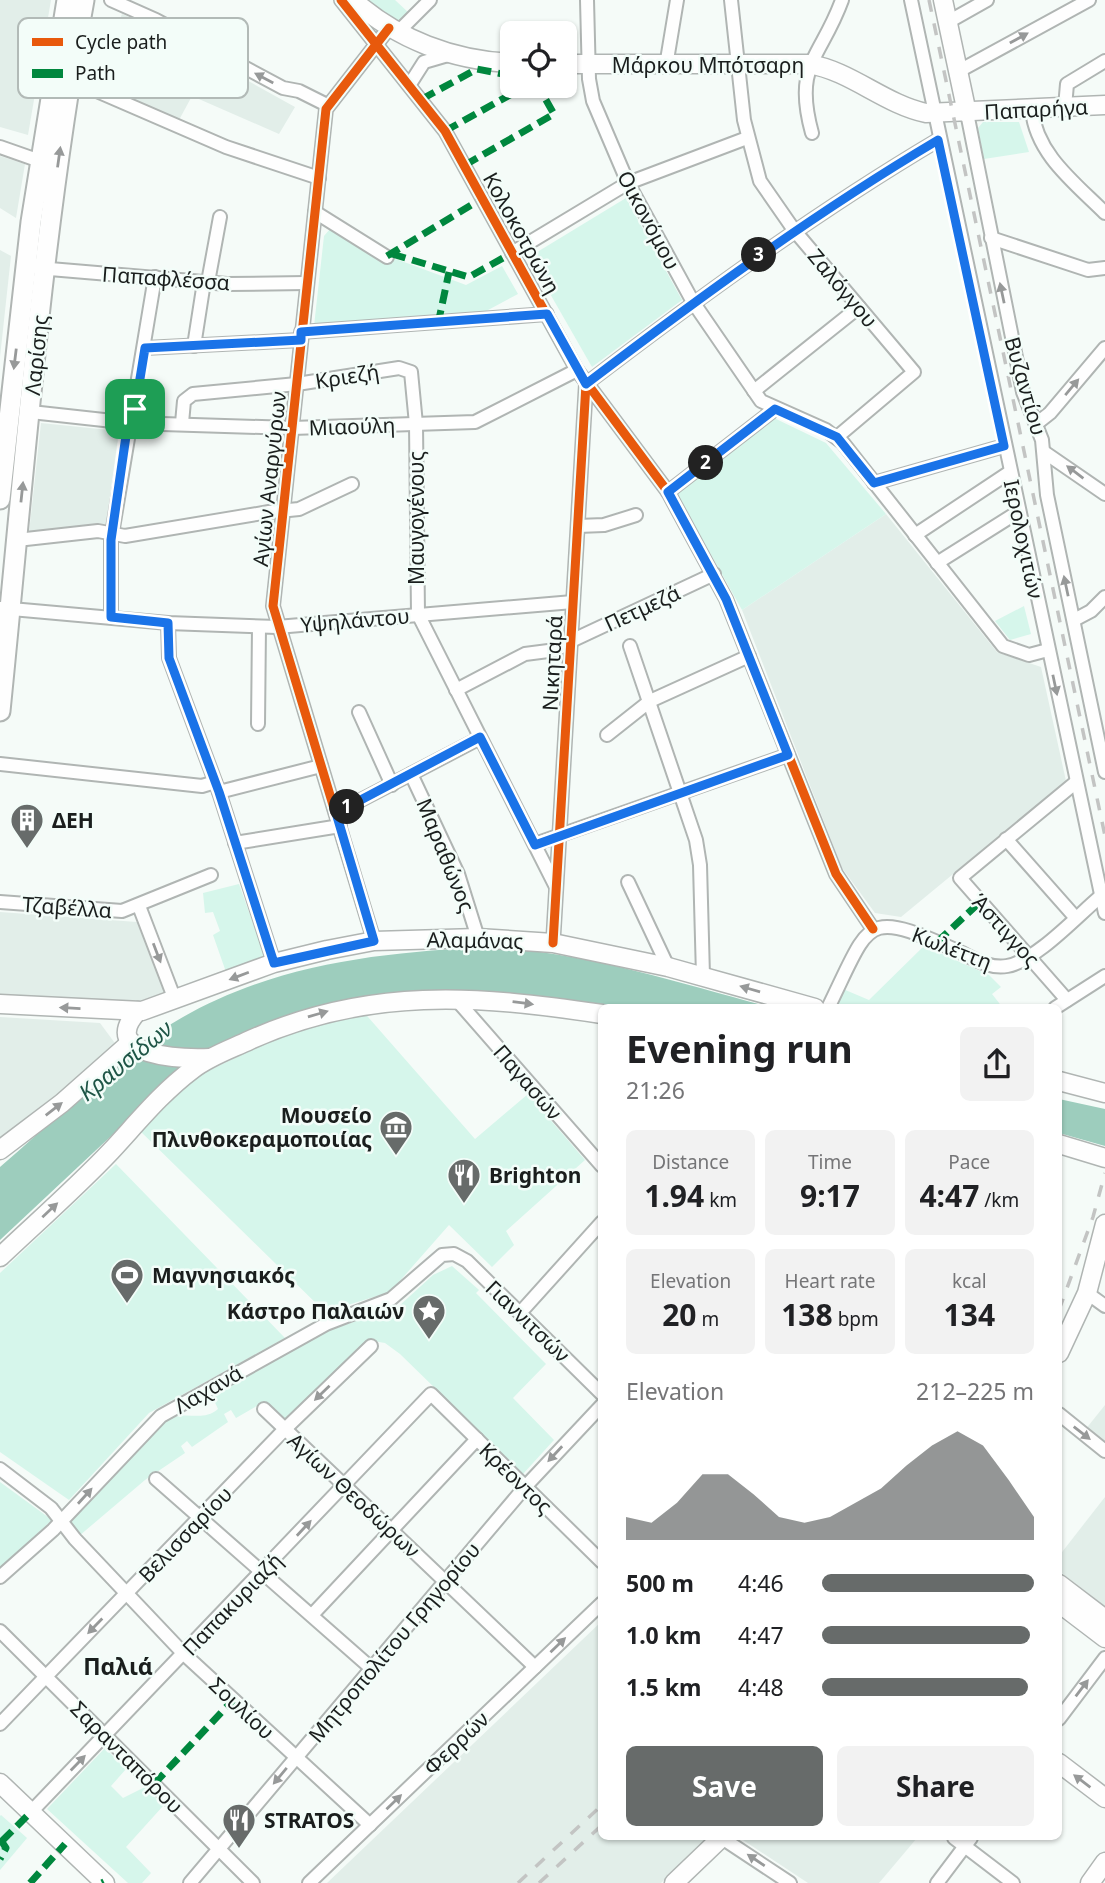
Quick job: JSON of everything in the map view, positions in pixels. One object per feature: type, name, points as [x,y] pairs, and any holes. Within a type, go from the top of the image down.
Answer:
[{"type":"main road","name":"Λαρίσης","points":[[64,18],[67,0]]},
{"type":"main road","name":"Λαρίσης","points":[[81,18],[84,0]]},
{"type":"main road","name":"Λαρίσης","points":[[0,710],[5,609],[18,540],[30,412],[40,161],[51,98]]},
{"type":"main road","name":"Λαρίσης","points":[[0,499],[4,418],[36,267],[66,98]]},
{"type":"street","points":[[111,0],[152,18]]},
{"type":"street","points":[[329,0],[347,3],[393,31],[453,54],[500,61]]},
{"type":"street","points":[[248,69],[283,88],[299,91],[327,105],[376,44],[430,0]]},
{"type":"street","name":"Οικονόμου","points":[[587,0],[588,65],[593,101],[628,183],[693,302],[761,401],[837,437],[1003,646],[1029,655],[1048,650]]},
{"type":"street","points":[[666,66],[677,0]]},
{"type":"street","name":"Ζαλόγγου","points":[[731,0],[736,64],[747,138],[763,187],[794,230],[915,372],[837,437]]},
{"type":"street","points":[[812,133],[805,93],[809,64],[831,26],[842,0]]},
{"type":"street","name":"Ιερολοχιτών","points":[[911,0],[938,140],[1105,913]]},
{"type":"street","name":"Βυζαντίου","points":[[943,0],[1023,393],[1044,452],[1047,495],[1105,772]]},
{"type":"street","points":[[948,22],[987,0]]},
{"type":"street","points":[[959,71],[1089,0]]},
{"type":"street","points":[[347,3],[376,44]]},
{"type":"street","name":"Κολοκοτρώνη","points":[[376,44],[445,131],[577,370],[668,492],[714,574],[836,874],[873,929]]},
{"type":"street","points":[[410,84],[424,62],[453,54]]},
{"type":"street","points":[[1065,107],[1067,84],[1105,61]]},
{"type":"street","name":"Μάρκου Μπότσαρη","points":[[577,65],[809,64],[830,70],[913,110],[967,113]]},
{"type":"street","points":[[113,98],[226,147],[319,178]]},
{"type":"street","name":"Αγίων Αναργύρων","points":[[327,105],[273,606],[277,627],[374,941]]},
{"type":"street","name":"Παπαρήγα","points":[[967,113],[1105,105]]},
{"type":"street","points":[[1032,110],[1034,129],[1040,144],[1105,213]]},
{"type":"street","points":[[512,253],[628,183],[747,138]]},
{"type":"street","points":[[586,384],[693,302],[794,230],[938,140]]},
{"type":"street","points":[[0,148],[40,161]]},
{"type":"street","points":[[315,212],[387,257]]},
{"type":"street","points":[[194,346],[220,217]]},
{"type":"street","points":[[991,238],[1088,270],[1105,268]]},
{"type":"street","name":"Παπαφλέσσα","points":[[36,267],[206,282],[306,283]]},
{"type":"street","points":[[111,617],[112,535],[126,436],[131,423],[145,348],[155,278]]},
{"type":"street","points":[[754,391],[859,307]]},
{"type":"street","points":[[145,348],[194,346],[547,314]]},
{"type":"street","points":[[1036,424],[1050,412],[1105,348]]},
{"type":"street","name":"Κριεζή","points":[[182,423],[184,401],[190,396],[408,369]]},
{"type":"street","name":"Μαυγογένους","points":[[408,369],[413,376],[416,424],[418,614],[557,887]]},
{"type":"street","name":"Μιαούλη","points":[[30,412],[131,423],[292,428],[479,421],[577,370]]},
{"type":"street","name":"Νικηταρά","points":[[554,943],[586,384]]},
{"type":"street","points":[[668,492],[775,409]]},
{"type":"street","points":[[874,483],[1004,446]]},
{"type":"street","points":[[1044,452],[1102,487]]},
{"type":"street","points":[[915,535],[1010,471]]},
{"type":"street","points":[[18,540],[98,531],[112,535],[177,529],[282,512],[299,509],[352,484]]},
{"type":"street","points":[[937,563],[1018,512]]},
{"type":"street","points":[[578,526],[610,523],[636,514]]},
{"type":"street","name":"Πετμεζά","points":[[456,690],[524,654],[556,650],[714,574]]},
{"type":"street","points":[[1074,620],[1091,611],[1105,597]]},
{"type":"street","name":"Υψηλάντου","points":[[5,609],[168,623],[277,627],[573,602]]},
{"type":"street","points":[[168,623],[169,658],[217,787],[274,963]]},
{"type":"street","points":[[258,724],[259,627]]},
{"type":"street","points":[[630,646],[681,792],[700,865],[703,976]]},
{"type":"street","points":[[607,735],[650,701],[748,656]]},
{"type":"street","points":[[359,712],[392,785]]},
{"type":"street","points":[[235,843],[338,820],[392,785],[480,737]]},
{"type":"street","points":[[535,845],[788,755]]},
{"type":"street","points":[[0,764],[217,787],[321,766]]},
{"type":"street","name":"Μαραθώνος","points":[[411,774],[458,874],[478,938]]},
{"type":"street","name":"Άστιγγος","points":[[1067,1000],[960,878],[1075,783]]},
{"type":"street","points":[[1006,839],[1075,917]]},
{"type":"street","name":"Τζαβέλλα","points":[[0,902],[122,911],[211,875]]},
{"type":"street","points":[[628,882],[668,967]]},
{"type":"street","name":"Κωλέττη","points":[[873,929],[897,926],[992,965],[1008,966],[1029,957],[1101,896]]},
{"type":"street","points":[[139,906],[175,1000]]},
{"type":"street","points":[[830,1004],[859,943],[873,929]]},
{"type":"street","name":"Αλαμάνας","points":[[0,1004],[138,1011],[274,963],[374,941],[478,938],[554,943],[668,967],[802,1004]]},
{"type":"street","points":[[1061,1004],[1105,976]]},
{"type":"street","points":[[0,1257],[110,1151],[146,1109],[203,1058],[334,1010],[379,1002],[455,998],[497,1000],[598,1013]]},
{"type":"street","name":"Παγασών","points":[[455,998],[598,1161]]},
{"type":"street","points":[[134,1045],[129,1026],[138,1011]]},
{"type":"street","points":[[0,1150],[134,1045],[203,1058]]},
{"type":"street","points":[[1062,1082],[1105,1093]]},
{"type":"street","points":[[1062,1145],[1105,1158]]},
{"type":"street","points":[[1062,1347],[1087,1293],[1105,1224]]},
{"type":"street","points":[[520,1313],[598,1226]]},
{"type":"street","name":"Γιαννιτσών","points":[[451,1254],[464,1259],[598,1390]]},
{"type":"street","name":"Λαχανά","points":[[0,1577],[62,1520],[161,1416],[313,1331],[391,1299],[435,1259],[451,1254]]},
{"type":"street","points":[[1087,1293],[1105,1306]]},
{"type":"street","name":"Βελισσαρίου","points":[[0,1724],[285,1429],[371,1346]]},
{"type":"street","name":"Κρέοντος","points":[[431,1394],[598,1558]]},
{"type":"street","name":"Παπακυριαζή","points":[[31,1812],[431,1394]]},
{"type":"street","name":"Αγίων Θεοδώρων","points":[[264,1409],[535,1667]]},
{"type":"street","name":"Μητροπολίτου Γρηγορίου","points":[[190,1883],[525,1486],[598,1409]]},
{"type":"street","points":[[1062,1417],[1105,1451]]},
{"type":"street","points":[[312,1615],[477,1439]]},
{"type":"street","name":"Σουλίου","points":[[0,1469],[47,1504],[73,1537],[184,1654],[370,1825]]},
{"type":"street","points":[[156,1479],[371,1668]]},
{"type":"street","points":[[1062,1586],[1105,1619]]},
{"type":"street","points":[[1062,1605],[1105,1637]]},
{"type":"street","name":"Φερρών","points":[[309,1883],[598,1607]]},
{"type":"street","name":"Σαρανταπόρου","points":[[0,1631],[253,1883]]},
{"type":"street","points":[[1062,1715],[1105,1658]]},
{"type":"street","points":[[1062,1765],[1105,1798]]},
{"type":"street","points":[[0,1783],[105,1883]]},
{"type":"street","points":[[674,1883],[720,1840]]},
{"type":"street","points":[[725,1840],[790,1883]]},
{"type":"street","points":[[937,1883],[968,1842],[1013,1883]]},
{"type":"street","points":[[1090,1883],[1105,1863]]},
{"type":"shaded area","points":[[0,0],[51,0],[48,18],[18,18],[18,98],[34,98],[28,135],[0,127]]},
{"type":"shaded area","points":[[368,0],[395,0],[410,14],[399,25]]},
{"type":"shaded area","points":[[248,81],[295,107],[279,134],[197,98],[248,98]]},
{"type":"shaded area","points":[[129,98],[191,98],[179,120]]},
{"type":"shaded area","points":[[983,122],[1019,122],[1029,152],[984,159],[978,128]]},
{"type":"shaded area","points":[[0,156],[25,164],[16,218],[0,208]]},
{"type":"shaded area","points":[[626,198],[682,300],[592,367],[529,257]]},
{"type":"shaded area","points":[[330,229],[382,263],[396,259],[466,285],[502,266],[518,294],[477,316],[314,326],[324,236]]},
{"type":"shaded area","points":[[0,250],[11,256],[0,357]]},
{"type":"shaded area","points":[[774,418],[826,443],[886,514],[742,610],[677,494]]},
{"type":"shaded area","points":[[41,423],[119,431],[106,524],[29,533]]},
{"type":"shaded area","points":[[886,514],[997,652],[1041,667],[1066,781],[901,917],[875,913],[842,868],[742,610]]},
{"type":"shaded area","points":[[1024,606],[1031,634],[1010,640],[995,621]]},
{"type":"shaded area","points":[[239,884],[265,957],[226,972],[213,935],[220,931],[213,912],[205,913],[203,893]]},
{"type":"shaded area","points":[[0,912],[137,922],[166,997],[133,1003],[0,996]]},
{"type":"shaded area","points":[[924,946],[989,975],[1001,987],[992,994],[1000,1004],[837,1004],[843,989],[869,1000]]},
{"type":"shaded area","points":[[361,1009],[475,1139],[528,1094],[585,1160],[506,1231],[514,1245],[492,1267],[449,1225],[390,1292],[325,1312],[136,1127],[198,1073],[200,1075],[278,1037]]},
{"type":"shaded area","points":[[0,1017],[100,1023],[117,1046],[0,1141]]},
{"type":"shaded area","name":"Μαγνησιακός","points":[[116,1164],[285,1338],[149,1413],[69,1500],[0,1452],[0,1273]]},
{"type":"shaded area","points":[[452,1266],[479,1290],[476,1293],[546,1364],[513,1398],[554,1440],[523,1474],[400,1354],[385,1343],[373,1341],[284,1423],[262,1403],[236,1418],[231,1410],[224,1414],[228,1422],[192,1447],[187,1441],[181,1446],[185,1453],[145,1480],[79,1536],[69,1524],[118,1467],[161,1425],[178,1416],[212,1413],[218,1409],[212,1396],[319,1334],[399,1306],[433,1275]]},
{"type":"shaded area","points":[[1105,1405],[1105,1446],[1085,1430]]},
{"type":"shaded area","points":[[0,1482],[52,1520],[0,1568]]},
{"type":"shaded area","points":[[1105,1497],[1105,1606],[1062,1573],[1062,1552]]},
{"type":"shaded area","points":[[598,1625],[598,1840],[706,1840],[661,1883],[327,1883]]},
{"type":"shaded area","points":[[105,1748],[126,1769],[111,1786],[123,1798],[145,1787],[163,1806],[126,1847],[151,1873],[142,1883],[128,1883],[47,1809]]},
{"type":"shaded area","points":[[0,1816],[27,1838],[0,1870]]},
{"type":"shaded area","points":[[743,1840],[915,1840],[879,1883],[808,1883]]},
{"type":"water","name":"Κραυσίδων","points":[[492,947],[528,950],[599,962],[759,1004],[598,1006],[495,993],[463,993],[304,1011],[248,1032],[172,1079],[0,1240],[0,1167],[113,1067],[153,1036],[191,1012],[273,978],[359,959]]},
{"type":"water","points":[[1062,1100],[1105,1109],[1105,1146],[1062,1134]]},
{"type":"railway","points":[[929,0],[1105,836]]},
{"type":"railway","points":[[1062,1302],[1093,1217],[1105,1173]]},
{"type":"railway","points":[[518,1883],[598,1809]]},
{"type":"railway","points":[[539,1883],[598,1829]]},
{"type":"marked path","points":[[422,99],[477,69],[500,73]]},
{"type":"marked path","points":[[445,131],[504,98]]},
{"type":"marked path","points":[[465,165],[554,114],[545,98]]},
{"type":"marked path","points":[[387,256],[483,198]]},
{"type":"marked path","points":[[392,254],[469,277],[512,253]]},
{"type":"marked path","points":[[438,324],[449,272]]},
{"type":"marked path","points":[[937,942],[980,902]]},
{"type":"marked path","points":[[154,1784],[233,1700]]},
{"type":"marked path","points":[[2,1841],[31,1812]]},
{"type":"marked path","points":[[0,1839],[6,1848],[0,1859]]},
{"type":"marked path","points":[[30,1883],[65,1844]]},
{"type":"cycle path","points":[[341,0],[445,131],[577,370],[668,492],[726,599],[836,874],[873,929]]},
{"type":"cycle path","points":[[374,941],[273,606],[326,109],[389,28]]},
{"type":"cycle path","points":[[553,943],[586,384]]},
{"type":"place","name":"ΔΕΗ","points":[[27,850]]},
{"type":"place","name":"Μουσείο Πλινθοκεραμοποιίας","points":[[396,1157]]},
{"type":"place","name":"Brighton","points":[[464,1205]]},
{"type":"place","name":"Μαγνησιακός","points":[[127,1305]]},
{"type":"place","name":"Κάστρο Παλαιών","points":[[429,1341]]},
{"type":"place","name":"STRATOS","points":[[239,1850]]},
{"type":"district","name":"Παλιά","points":[[118,1666]]},
{"type":"route","points":[[938,140],[1004,446],[933,464],[874,483],[837,437],[818,426],[775,409],[668,492],[726,599],[788,755],[535,845],[480,737],[336,813],[374,941],[274,963],[219,792],[169,658],[168,623],[111,617],[110,548],[126,436],[135,409],[145,348],[301,340],[301,332],[547,314],[586,384],[715,285],[794,230],[938,140]]}]
